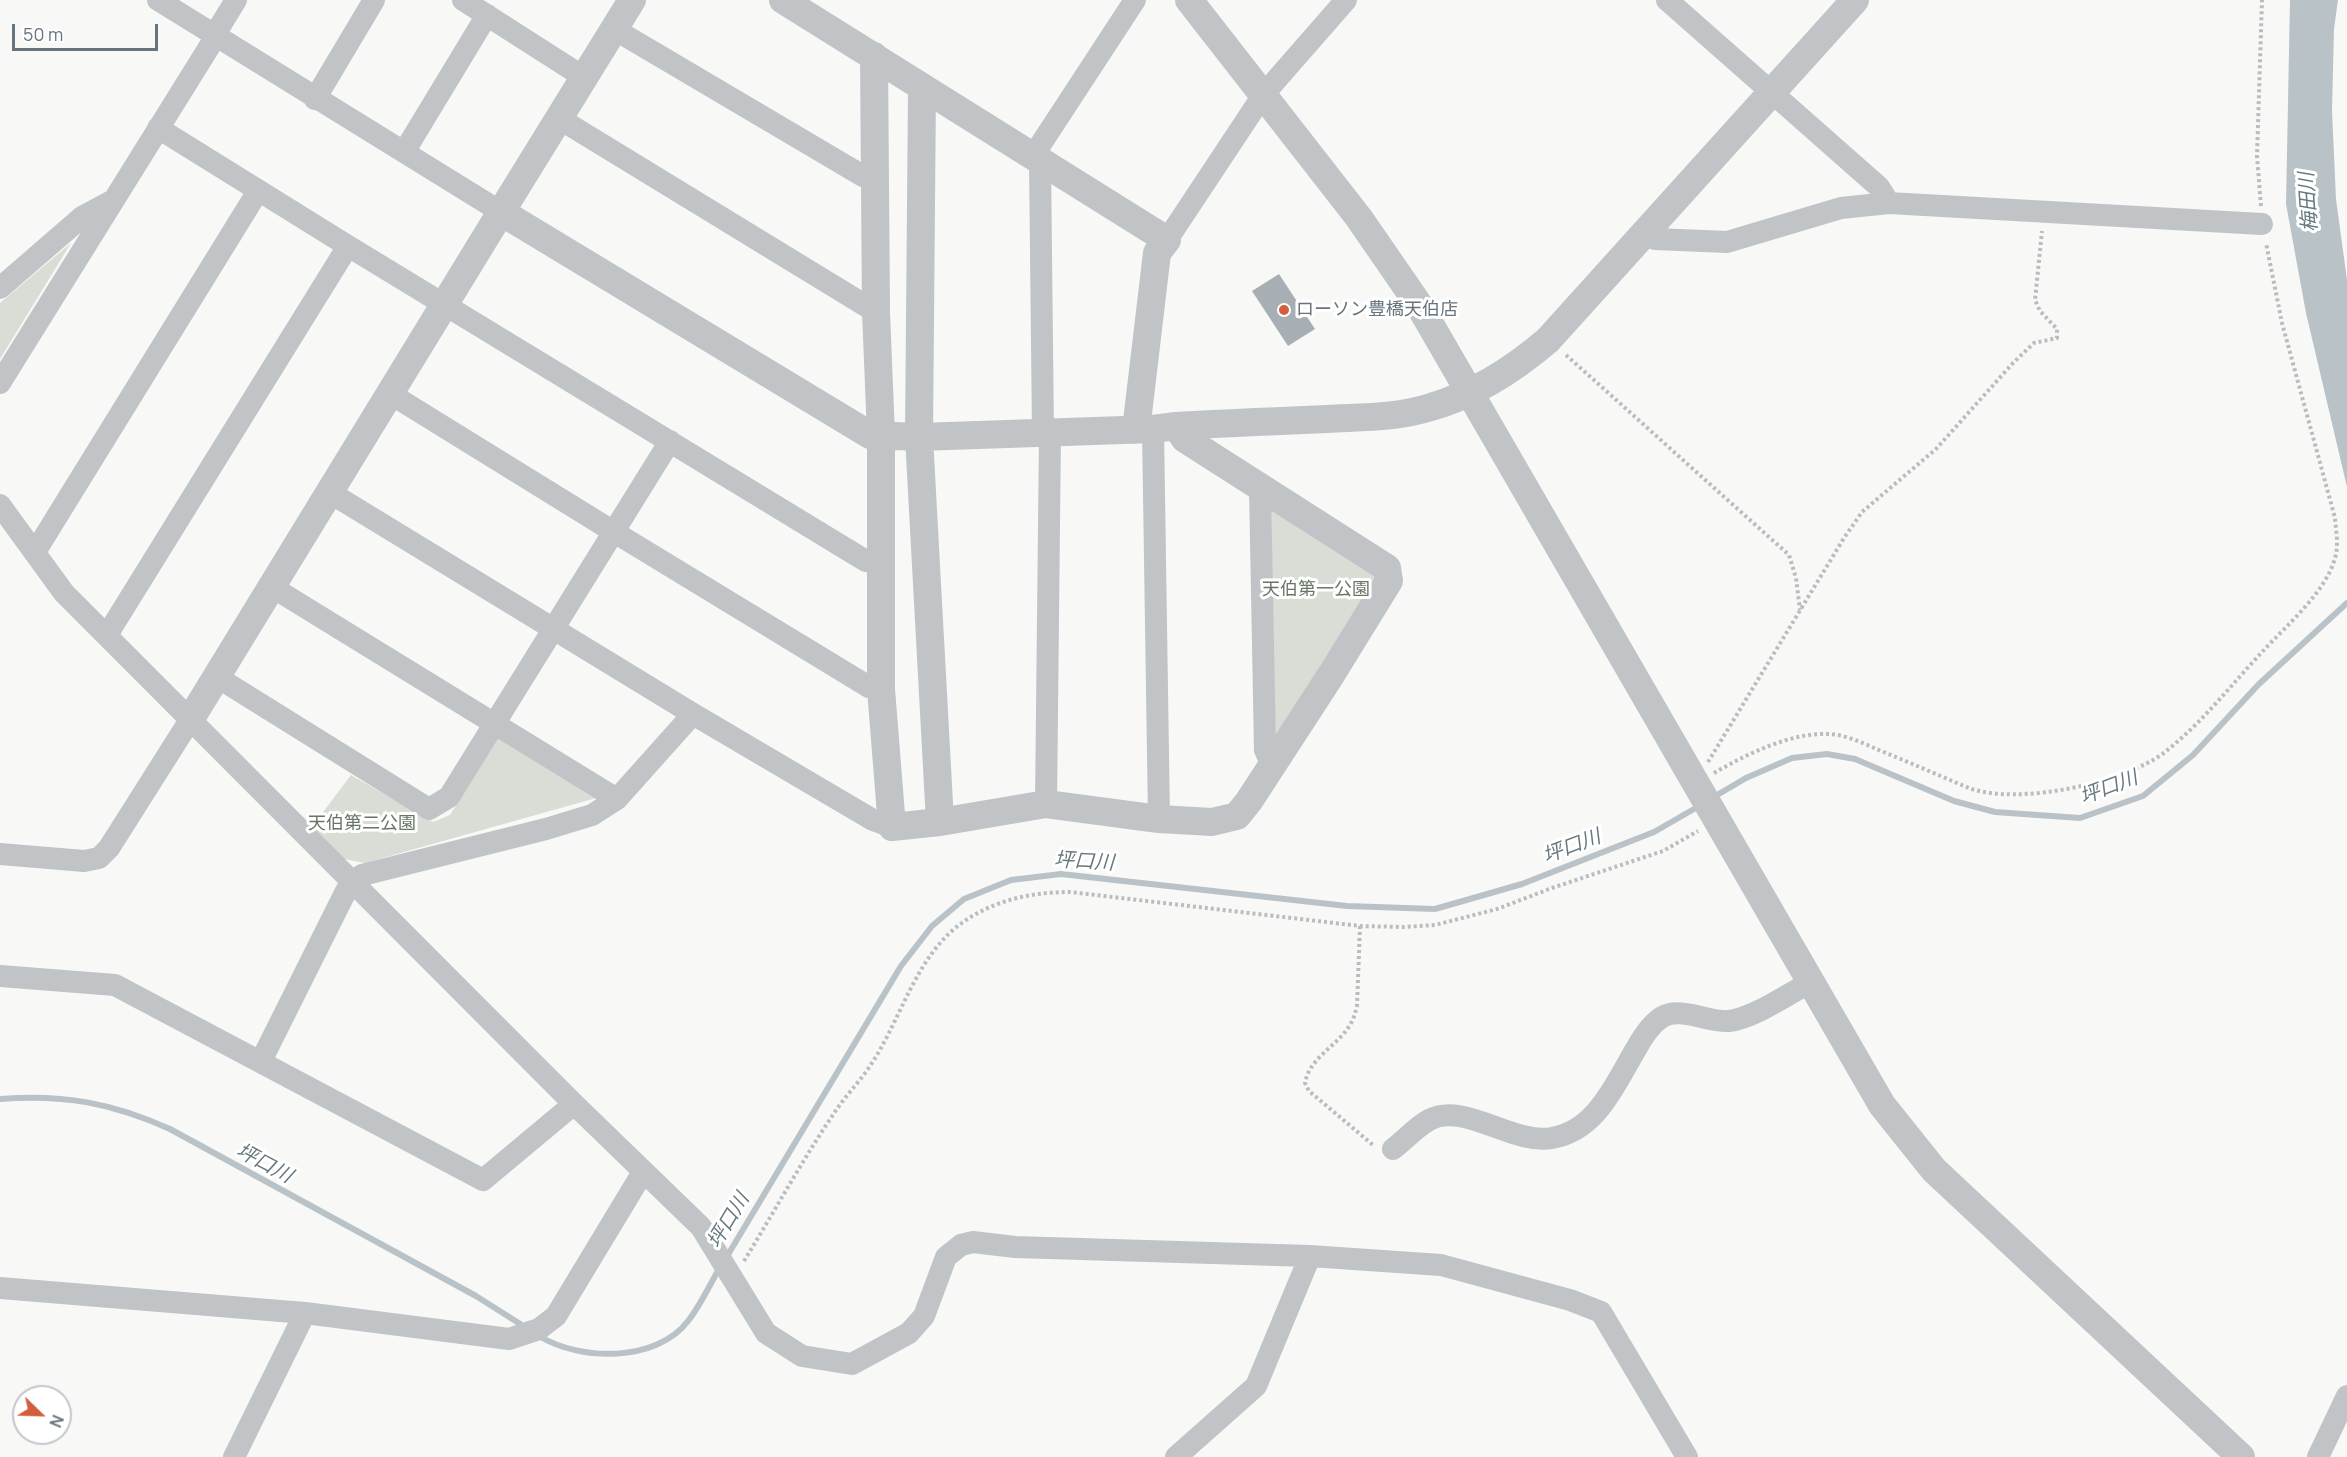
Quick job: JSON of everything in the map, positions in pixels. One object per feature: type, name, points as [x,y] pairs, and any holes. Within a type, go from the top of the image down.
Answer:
[{"type":"street","points":[[158,0],[315,99],[870,435],[920,437],[1392,416],[1430,408],[1470,392],[1495,380],[1524,361],[1548,340],[1856,0]]},
{"type":"street","points":[[0,383],[111,201],[216,36],[236,0]]},
{"type":"street","points":[[315,99],[374,0]]},
{"type":"street","points":[[463,0],[585,78]]},
{"type":"street","points":[[0,855],[84,861],[99,858],[109,848],[217,677],[632,0]]},
{"type":"street","points":[[783,0],[1167,240]]},
{"type":"street","points":[[1046,804],[1046,433],[1037,158],[1135,0]]},
{"type":"street","points":[[1189,0],[1359,218],[1419,305],[1882,1105],[1934,1170],[2241,1457]]},
{"type":"street","points":[[1158,819],[1155,428],[1157,254],[1263,95],[1346,0]]},
{"type":"street","points":[[1667,0],[1879,187],[1889,204]]},
{"type":"street","points":[[405,152],[487,15]]},
{"type":"street","points":[[614,29],[863,176],[875,179]]},
{"type":"street","points":[[874,56],[876,312],[881,435],[881,689],[892,827]]},
{"type":"street","points":[[922,88],[920,437],[940,822]]},
{"type":"street","points":[[560,119],[876,312]]},
{"type":"street","points":[[158,128],[866,561],[880,564]]},
{"type":"street","points":[[34,552],[258,191]]},
{"type":"street","points":[[0,288],[82,217],[111,201]]},
{"type":"street","points":[[1644,234],[1655,239],[1727,242],[1841,208],[1889,204],[2262,224]]},
{"type":"street","points":[[107,635],[348,246]]},
{"type":"street","points":[[389,393],[869,687],[881,689]]},
{"type":"street","points":[[329,492],[693,714],[873,820],[892,827],[940,822],[1046,804],[1158,819],[1212,822],[1237,816],[1273,767],[1389,581],[1387,567],[1185,439],[1155,428]]},
{"type":"street","points":[[217,677],[429,809],[449,797],[670,441]]},
{"type":"street","points":[[1260,488],[1265,750],[1273,767]]},
{"type":"street","points":[[0,505],[64,593],[574,1104],[701,1227],[766,1333],[802,1356],[852,1364],[909,1333],[924,1316],[946,1257],[961,1245],[973,1242],[1015,1247],[1310,1256],[1441,1265],[1570,1300],[1601,1312],[1687,1457]]},
{"type":"street","points":[[272,587],[617,799]]},
{"type":"street","points":[[261,1061],[352,882],[362,875],[546,829],[592,815],[617,799],[693,714]]},
{"type":"street","points":[[0,976],[115,985],[483,1180],[574,1104]]},
{"type":"street","points":[[1394,1149],[1428,1120],[1446,1114],[1526,1137],[1551,1138],[1577,1130],[1599,1110],[1644,1034],[1663,1016],[1679,1014],[1728,1021],[1748,1016],[1811,982]]},
{"type":"street","points":[[0,1288],[305,1313],[509,1339],[530,1332],[556,1316],[643,1172]]},
{"type":"street","points":[[1176,1457],[1256,1386],[1310,1256]]},
{"type":"street","points":[[234,1457],[305,1313]]},
{"type":"street","points":[[2318,1457],[2347,1396]]},
{"type":"path","points":[[1695,783],[1748,754],[1797,739],[1831,734],[1853,739],[1972,789],[2000,794],[2034,793],[2077,787],[2121,775],[2164,753],[2194,726],[2308,602],[2328,577],[2336,558],[2335,518],[2282,323],[2262,224],[2257,156],[2262,0]]},
{"type":"path","points":[[1695,783],[1862,512],[1936,449],[2013,363],[2034,343],[2057,338],[2057,329],[2040,311],[2035,300],[2044,212]]},
{"type":"path","points":[[1548,340],[1789,555],[1796,578],[1800,610]]},
{"type":"path","points":[[730,1275],[840,1105],[870,1065],[901,1012],[921,968],[937,945],[959,925],[980,912],[1023,895],[1070,892],[1360,926],[1435,925],[1497,909],[1663,851],[1715,818]]},
{"type":"path","points":[[1360,926],[1357,1006],[1354,1018],[1347,1029],[1310,1069],[1305,1083],[1309,1091],[1373,1146],[1382,1150],[1394,1149]]},
{"type":"green space","points":[[71,243],[0,359],[0,303]]},
{"type":"green space","name":"天伯第一公園","points":[[1271,509],[1378,575],[1275,742]]},
{"type":"green space","name":"天伯第二公園","points":[[499,737],[596,798],[365,863],[344,859],[311,828],[351,775],[433,822],[450,815]]},
{"type":"water","name":"梅田川","points":[[2290,0],[2338,0],[2334,29],[2332,111],[2336,199],[2347,280],[2347,487],[2306,313],[2286,204]]},
{"type":"building","name":"ローソン豊橋天伯店","points":[[1279,274],[1315,329],[1288,346],[1252,291]]},
{"type":"waterway","name":"坪口川","points":[[1712,798],[1746,778],[1792,758],[1827,754],[1855,759],[1954,801],[1995,812],[2080,818],[2143,796],[2193,755],[2259,684],[2347,603]]},
{"type":"waterway","name":"坪口川","points":[[726,1258],[901,966],[932,926],[964,899],[1011,880],[1061,874],[1347,906],[1435,909],[1522,884],[1654,832],[1701,805]]},
{"type":"waterway","name":"坪口川","points":[[0,1099],[45,1098],[87,1102],[128,1113],[170,1129],[476,1296],[525,1327]]},
{"type":"waterway","name":"坪口川","points":[[539,1336],[575,1350],[596,1353],[617,1354],[657,1345],[674,1335],[688,1321],[719,1269]]},
{"type":"place","name":"ローソン豊橋天伯店","points":[[1284,310]]}]
